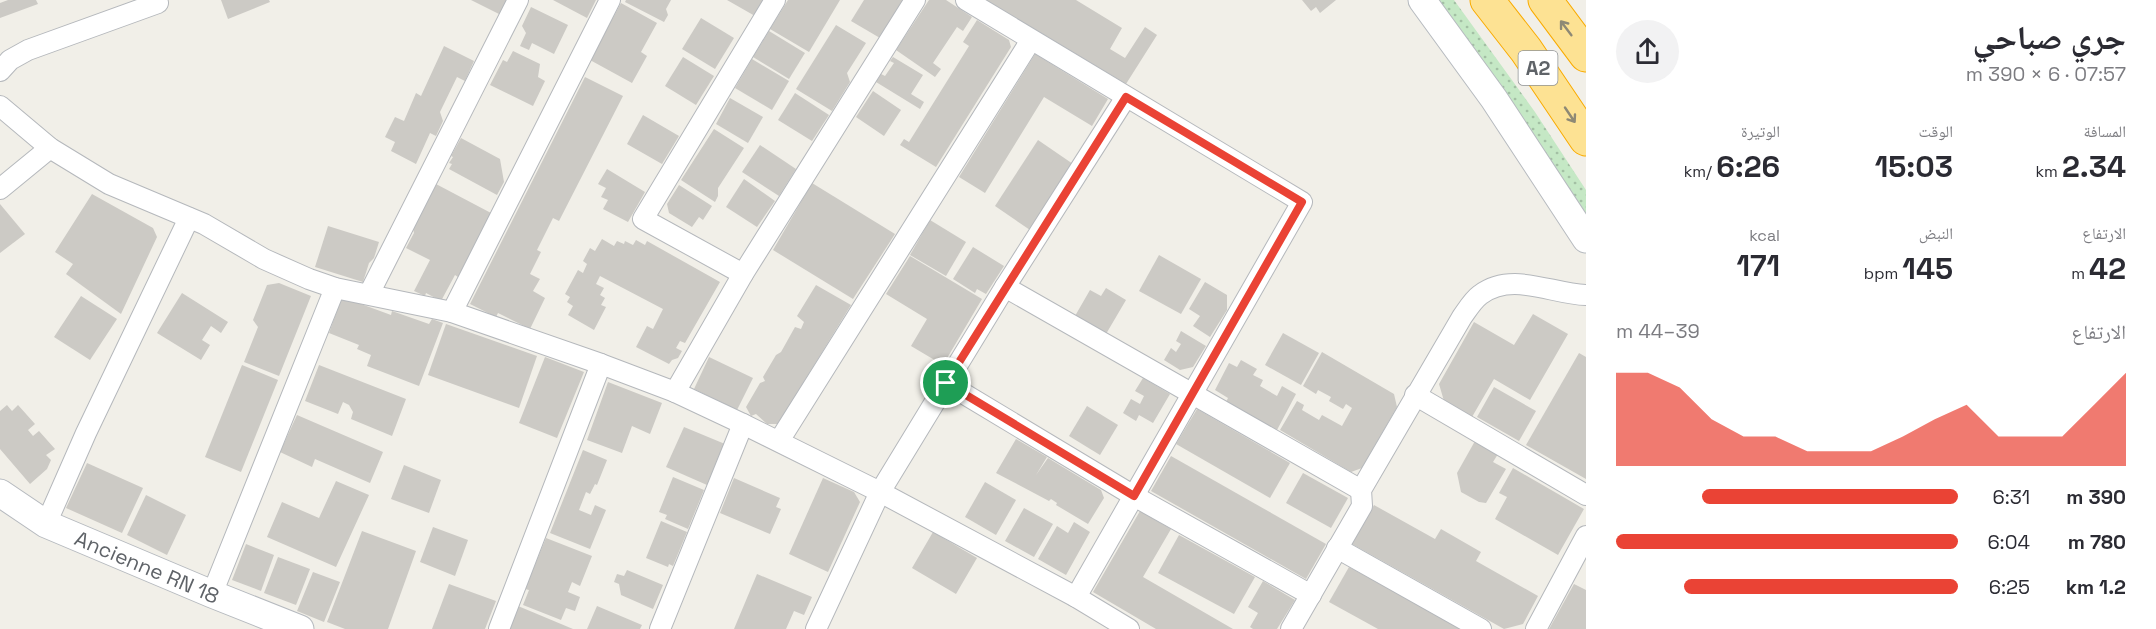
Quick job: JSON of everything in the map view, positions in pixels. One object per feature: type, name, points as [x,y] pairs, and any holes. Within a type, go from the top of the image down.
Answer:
[{"type":"highway","name":"A2","points":[[1487,0],[1526,50],[1586,139]]},
{"type":"highway","name":"A2","points":[[1545,0],[1586,55]]},
{"type":"main road","points":[[1422,0],[1494,99],[1586,239]]},
{"type":"main road","name":"Ancienne RN 18","points":[[0,493],[46,524],[300,629]]},
{"type":"street","points":[[369,294],[518,0]]},
{"type":"street","points":[[452,312],[610,0]]},
{"type":"street","points":[[743,274],[643,219],[775,0]]},
{"type":"street","points":[[675,392],[743,274],[915,0]]},
{"type":"street","points":[[966,0],[1302,202],[1076,597]]},
{"type":"street","points":[[0,72],[10,60],[28,50],[160,1]]},
{"type":"street","points":[[779,441],[1031,40]]},
{"type":"street","points":[[816,629],[880,492],[1005,286],[1126,97]]},
{"type":"street","points":[[0,106],[50,148],[109,184],[204,224],[264,259],[335,288],[452,312],[675,392],[743,423],[880,492],[1076,597],[1129,629]]},
{"type":"street","points":[[0,189],[50,148]]},
{"type":"street","points":[[46,524],[86,433],[189,218]]},
{"type":"street","points":[[1291,629],[1362,506],[1361,490],[1462,317],[1479,295],[1500,285],[1522,284],[1586,295]]},
{"type":"street","points":[[1005,286],[1361,490]]},
{"type":"street","points":[[212,594],[335,288]]},
{"type":"street","points":[[499,629],[601,364]]},
{"type":"street","points":[[946,383],[1134,496],[1311,595]]},
{"type":"street","points":[[1415,395],[1586,495]]},
{"type":"street","points":[[660,629],[743,423]]},
{"type":"street","points":[[1536,629],[1586,536]]},
{"type":"street","points":[[1337,548],[1481,629]]},
{"type":"green space","points":[[1436,0],[1454,0],[1535,112],[1586,190],[1586,213],[1502,90]]},
{"type":"building","points":[[8,0],[36,0],[38,4],[0,18],[0,3]]},
{"type":"building","points":[[221,0],[269,0],[270,2],[228,19]]},
{"type":"building","points":[[471,0],[508,0],[501,15]]},
{"type":"building","points":[[553,0],[596,0],[587,18]]},
{"type":"building","points":[[626,0],[671,0],[666,9],[668,15],[664,22],[625,2]]},
{"type":"building","points":[[727,0],[764,0],[755,16]]},
{"type":"building","points":[[788,0],[840,0],[809,52],[770,29]]},
{"type":"building","points":[[864,0],[903,0],[880,38],[851,21]]},
{"type":"building","points":[[929,0],[946,0],[972,17],[963,31],[957,27],[933,63],[941,69],[935,77],[896,50]]},
{"type":"building","points":[[986,0],[1076,0],[1122,28],[1110,49],[1125,58],[1145,27],[1157,35],[1126,84]]},
{"type":"building","points":[[1302,0],[1336,0],[1320,13],[1316,7],[1311,11]]},
{"type":"building","points":[[621,3],[657,23],[641,52],[647,56],[632,83],[590,60]]},
{"type":"building","points":[[531,7],[568,25],[554,54],[532,43],[529,50],[520,46],[526,33],[522,26]]},
{"type":"building","points":[[701,18],[734,38],[715,69],[682,49]]},
{"type":"building","points":[[977,20],[1009,40],[1011,47],[936,167],[900,145],[904,139],[909,142],[969,46],[963,42]]},
{"type":"building","points":[[836,25],[866,43],[847,73],[850,82],[832,111],[796,89]]},
{"type":"building","points":[[769,31],[805,53],[789,79],[753,57]]},
{"type":"building","points":[[444,46],[474,61],[465,81],[457,77],[440,112],[443,121],[436,136],[430,133],[416,164],[391,151],[395,142],[385,137],[395,117],[404,121],[416,93],[421,96]]},
{"type":"building","points":[[513,51],[540,64],[538,77],[545,81],[533,106],[490,85],[503,60],[507,62]]},
{"type":"building","points":[[1035,54],[1108,99],[1092,126],[1044,97],[985,193],[959,177]]},
{"type":"building","points":[[683,57],[714,76],[696,105],[665,86]]},
{"type":"building","points":[[893,57],[923,75],[911,94],[924,102],[920,109],[876,82],[881,74],[885,76],[894,63],[890,61]]},
{"type":"building","points":[[752,59],[789,81],[772,110],[735,88]]},
{"type":"building","points":[[585,77],[623,96],[559,221],[553,218],[537,250],[541,252],[530,274],[540,279],[533,291],[545,298],[530,329],[498,313],[496,317],[470,304]]},
{"type":"building","points":[[873,91],[901,110],[884,136],[856,117]]},
{"type":"building","points":[[795,93],[829,115],[812,141],[778,120]]},
{"type":"building","points":[[730,98],[763,117],[748,143],[716,124]]},
{"type":"building","points":[[643,115],[679,136],[662,164],[627,144]]},
{"type":"building","points":[[714,129],[744,148],[718,188],[715,202],[681,180]]},
{"type":"building","points":[[461,138],[500,159],[504,182],[497,195],[449,169],[452,164],[449,163],[453,157],[451,156]]},
{"type":"building","points":[[1038,140],[1073,164],[1030,230],[995,206]]},
{"type":"building","points":[[760,145],[796,169],[779,196],[742,172]]},
{"type":"building","points":[[607,169],[645,192],[628,222],[603,209],[608,200],[601,197],[606,188],[598,184]]},
{"type":"building","points":[[744,179],[775,201],[757,227],[726,207]]},
{"type":"building","points":[[812,183],[895,234],[853,299],[773,250]]},
{"type":"building","points":[[436,184],[491,213],[458,277],[455,275],[441,301],[426,293],[425,296],[414,291],[430,260],[406,248]]},
{"type":"building","points":[[679,185],[712,206],[703,220],[699,217],[692,227],[669,213],[667,204]]},
{"type":"building","points":[[92,194],[153,228],[157,237],[121,314],[66,274],[73,264],[55,252]]},
{"type":"building","points":[[0,204],[25,234],[0,253]]},
{"type":"building","points":[[930,220],[966,242],[946,276],[910,255]]},
{"type":"building","points":[[328,226],[379,242],[363,282],[315,267]]},
{"type":"building","points":[[602,239],[614,246],[617,241],[624,244],[625,241],[633,245],[636,240],[645,245],[647,241],[720,282],[685,343],[680,341],[676,348],[682,351],[678,358],[669,364],[636,347],[647,326],[653,329],[663,309],[600,276],[596,284],[604,288],[600,295],[605,298],[601,305],[606,307],[594,330],[568,315],[573,306],[567,302],[570,297],[565,294],[578,270],[583,273],[587,264],[583,261],[590,248],[595,251]]},
{"type":"building","points":[[973,247],[1004,266],[986,294],[977,289],[975,293],[953,279]]},
{"type":"building","points":[[1159,255],[1201,279],[1181,314],[1139,291]]},
{"type":"building","points":[[910,256],[982,299],[943,365],[911,346],[927,319],[886,294]]},
{"type":"building","points":[[1205,282],[1227,295],[1227,310],[1210,337],[1193,326],[1200,316],[1189,309]]},
{"type":"building","points":[[279,283],[311,296],[279,376],[244,362],[258,327],[253,320],[267,285]]},
{"type":"building","points":[[816,285],[851,305],[778,424],[767,424],[756,414],[751,416],[746,407],[760,383],[765,381],[763,377],[795,327],[801,329],[804,322],[797,316]]},
{"type":"building","points":[[1106,288],[1126,300],[1106,334],[1075,316],[1090,290],[1101,296]]},
{"type":"building","points":[[182,293],[228,322],[221,333],[211,326],[202,340],[210,345],[201,360],[157,333]]},
{"type":"building","points":[[81,296],[117,319],[90,360],[54,337]]},
{"type":"building","points":[[342,297],[391,315],[392,311],[429,324],[432,319],[443,323],[419,386],[367,366],[371,355],[357,349],[359,345],[329,333]]},
{"type":"building","points":[[1533,314],[1568,334],[1530,400],[1494,379],[1472,417],[1444,401],[1439,384],[1474,322],[1514,345]]},
{"type":"building","points":[[446,324],[537,356],[519,408],[428,375]]},
{"type":"building","points":[[1181,331],[1206,346],[1193,367],[1180,370],[1164,360],[1171,348],[1176,352],[1181,344],[1176,341]]},
{"type":"building","points":[[1283,333],[1319,353],[1301,385],[1265,365]]},
{"type":"building","points":[[1322,352],[1394,394],[1397,407],[1362,468],[1351,472],[1280,430],[1297,401],[1304,405],[1302,410],[1319,420],[1322,415],[1342,426],[1352,408],[1346,404],[1343,409],[1329,401],[1331,397],[1318,390],[1316,394],[1303,386]]},
{"type":"building","points":[[1579,353],[1586,357],[1586,479],[1526,445]]},
{"type":"building","points":[[545,357],[584,372],[557,438],[519,423]]},
{"type":"building","points":[[709,357],[753,378],[737,410],[694,389]]},
{"type":"building","points":[[1241,360],[1257,369],[1253,375],[1263,380],[1260,386],[1277,396],[1282,386],[1296,394],[1277,430],[1226,402],[1228,398],[1215,390],[1229,363],[1237,367]]},
{"type":"building","points":[[242,365],[278,380],[241,472],[205,457]]},
{"type":"building","points":[[319,365],[406,399],[392,436],[351,419],[353,412],[349,405],[343,402],[338,414],[305,401]]},
{"type":"building","points":[[1143,378],[1170,394],[1153,423],[1139,415],[1136,421],[1123,413],[1131,399],[1140,404],[1144,396],[1135,391]]},
{"type":"building","points":[[608,382],[662,403],[650,434],[632,426],[622,453],[587,440]]},
{"type":"building","points":[[1494,387],[1536,411],[1519,441],[1477,417]]},
{"type":"building","points":[[7,405],[12,411],[18,405],[35,424],[28,430],[33,436],[39,431],[55,449],[46,455],[51,460],[47,469],[30,484],[0,449],[0,411]]},
{"type":"building","points":[[1087,406],[1118,425],[1100,455],[1069,436]]},
{"type":"building","points":[[1197,409],[1290,463],[1270,498],[1176,444]]},
{"type":"building","points":[[297,415],[383,452],[370,483],[315,459],[312,467],[280,452]]},
{"type":"building","points":[[684,427],[725,444],[707,485],[666,467]]},
{"type":"building","points":[[1016,439],[1047,457],[1036,475],[1048,458],[1101,490],[1104,498],[1088,524],[1056,505],[1057,503],[1051,499],[1049,501],[996,473]]},
{"type":"building","points":[[1475,441],[1498,454],[1493,462],[1506,469],[1486,503],[1479,502],[1461,492],[1457,473]]},
{"type":"building","points":[[583,450],[607,460],[597,485],[595,484],[590,494],[586,492],[579,510],[591,515],[595,505],[606,510],[590,549],[550,533]]},
{"type":"building","points":[[1171,456],[1326,544],[1306,579],[1151,491]]},
{"type":"building","points":[[87,463],[143,488],[122,533],[66,508]]},
{"type":"building","points":[[404,465],[441,480],[429,513],[391,499]]},
{"type":"building","points":[[1513,468],[1584,509],[1558,555],[1495,519],[1507,497],[1499,493]]},
{"type":"building","points":[[1303,473],[1348,498],[1331,528],[1286,503]]},
{"type":"building","points":[[673,477],[704,490],[688,529],[665,519],[667,515],[659,512]]},
{"type":"building","points":[[734,478],[780,498],[776,507],[781,509],[770,534],[720,513]]},
{"type":"building","points":[[823,478],[854,492],[860,502],[828,572],[789,554]]},
{"type":"building","points":[[336,481],[369,495],[336,567],[267,537],[282,502],[319,518]]},
{"type":"building","points":[[985,482],[1016,500],[996,535],[965,517]]},
{"type":"building","points":[[146,495],[186,515],[167,555],[127,535]]},
{"type":"building","points":[[1374,505],[1435,539],[1441,529],[1481,552],[1476,561],[1538,596],[1523,624],[1504,629],[1352,544]]},
{"type":"building","points":[[1024,508],[1053,524],[1034,557],[1005,541]]},
{"type":"building","points":[[1140,511],[1171,529],[1143,577],[1233,629],[1156,629],[1093,592]]},
{"type":"building","points":[[661,521],[687,532],[673,566],[669,564],[668,567],[646,558]]},
{"type":"building","points":[[1074,522],[1090,532],[1066,575],[1038,559],[1057,526],[1068,533]]},
{"type":"building","points":[[433,527],[468,540],[455,576],[420,562]]},
{"type":"building","points":[[362,531],[416,551],[388,629],[345,629],[327,622]]},
{"type":"building","points":[[933,532],[977,558],[956,594],[912,568]]},
{"type":"building","points":[[1179,535],[1255,577],[1234,614],[1158,573]]},
{"type":"building","points":[[546,538],[592,556],[580,586],[572,582],[568,592],[580,597],[575,611],[566,608],[561,620],[523,605],[529,590],[525,589]]},
{"type":"building","points":[[246,544],[274,555],[261,591],[232,580]]},
{"type":"building","points":[[278,557],[310,569],[296,605],[264,593]]},
{"type":"building","points":[[1349,567],[1463,629],[1378,629],[1329,602]]},
{"type":"building","points":[[627,570],[663,585],[653,609],[621,595],[619,584],[614,582],[617,574],[624,576]]},
{"type":"building","points":[[313,572],[340,582],[324,622],[297,611]]},
{"type":"building","points":[[757,574],[812,597],[804,615],[794,611],[786,629],[734,629]]},
{"type":"building","points":[[1263,581],[1295,600],[1277,629],[1250,627],[1258,613],[1248,607]]},
{"type":"building","points":[[449,584],[496,601],[485,629],[432,629]]},
{"type":"building","points":[[1574,584],[1586,590],[1586,629],[1549,629]]},
{"type":"building","points":[[518,606],[573,629],[509,629]]},
{"type":"building","points":[[597,606],[642,625],[640,629],[587,629]]},
{"type":"route","points":[[1126,97],[1302,202],[1134,496],[946,383],[1126,97]]}]
